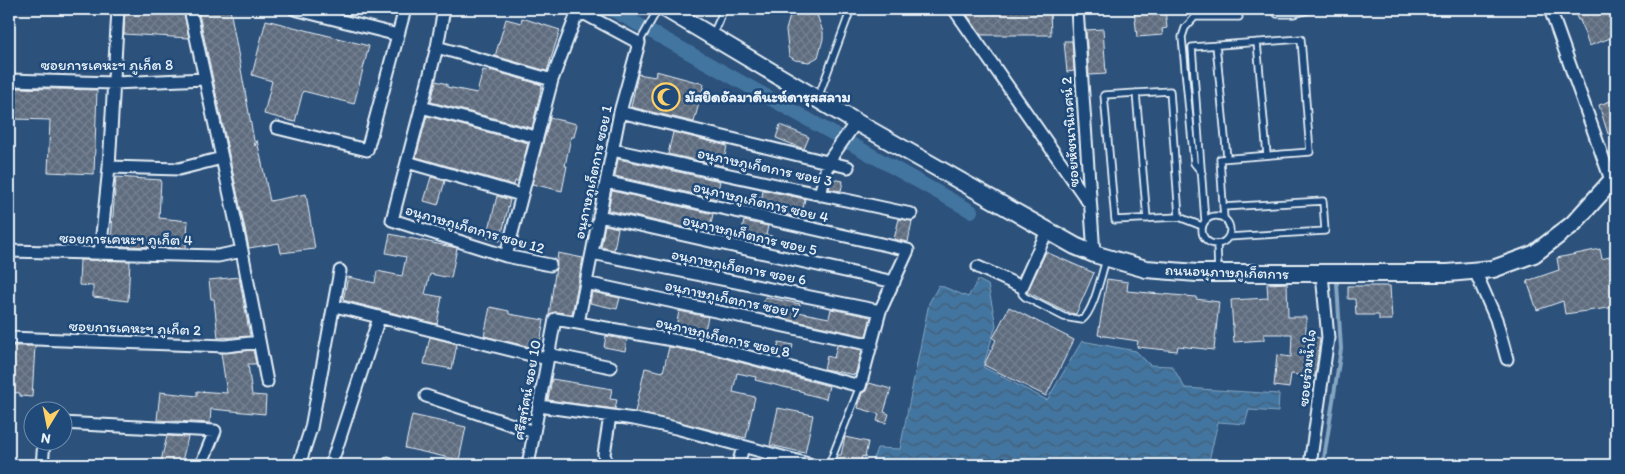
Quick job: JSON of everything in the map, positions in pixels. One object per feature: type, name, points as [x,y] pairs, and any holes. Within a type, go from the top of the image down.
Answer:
[{"type":"street","points":[[100,254],[109,167],[118,9]]},
{"type":"street","points":[[190,9],[242,251],[266,382]]},
{"type":"street","points":[[294,9],[398,36]]},
{"type":"street","points":[[277,128],[368,150],[405,9]]},
{"type":"street","points":[[444,9],[407,162],[521,195]]},
{"type":"street","name":"ถนนอนุภาษภูเก็ตการ","points":[[666,9],[818,100],[1075,246],[1101,256],[1146,269],[1218,274],[1448,274],[1493,269],[1534,254],[1573,224],[1615,183]]},
{"type":"street","points":[[954,9],[1090,204]]},
{"type":"street","name":"ซอยหัชนานิเวศน์ 2","points":[[1077,9],[1090,204],[1101,256]]},
{"type":"street","points":[[1550,9],[1615,183]]},
{"type":"street","points":[[506,256],[552,80],[575,19],[581,11],[638,43]]},
{"type":"street","name":"อนุภาษภูเก็ตการ ซอย 1","points":[[578,323],[620,112],[638,43]]},
{"type":"street","points":[[436,47],[552,80]]},
{"type":"street","name":"ซอยการเคหะฯ ภูเก็ต 8","points":[[9,80],[114,83],[205,79]]},
{"type":"street","points":[[421,107],[536,137]]},
{"type":"street","points":[[620,112],[848,167]]},
{"type":"street","points":[[820,195],[828,162],[856,122]]},
{"type":"street","name":"อนุภาษภูเก็ตการ ซอย 3","points":[[613,150],[912,214]]},
{"type":"street","points":[[109,167],[179,169],[222,158]]},
{"type":"street","name":"อนุภาษภูเก็ตการ ซอย 12","points":[[407,162],[392,220],[506,256],[550,265]]},
{"type":"street","name":"อนุภาษภูเก็ตการ ซอย 4","points":[[606,182],[908,250],[894,282]]},
{"type":"street","name":"อนุภาษภูเก็ตการ ซอย 5","points":[[599,216],[894,282]]},
{"type":"street","points":[[978,267],[1022,287],[1047,230]]},
{"type":"street","name":"ซอยการเคหะฯ ภูเก็ต 4","points":[[9,251],[218,256],[242,251]]},
{"type":"street","name":"อนุภาษภูเก็ตการ ซอย 6","points":[[592,253],[880,311]]},
{"type":"street","points":[[299,465],[310,428],[335,306],[340,271]]},
{"type":"street","points":[[1475,271],[1496,319],[1507,359]]},
{"type":"street","name":"ซอยร่วมน้ำใจ","points":[[1310,465],[1328,338],[1322,274]]},
{"type":"street","points":[[860,386],[880,311],[894,282]]},
{"type":"street","name":"อนุภาษภูเก็ตการ ซอย 7","points":[[586,283],[872,345]]},
{"type":"street","points":[[335,306],[548,357],[611,367]]},
{"type":"street","points":[[331,465],[379,318]]},
{"type":"street","name":"ศรีสุทัศน์ ซอย 10","points":[[528,465],[555,319],[578,323]]},
{"type":"street","name":"อนุภาษภูเก็ตการ ซอย 8","points":[[578,323],[711,347],[860,386]]},
{"type":"street","name":"ซอยการเคหะฯ ภูเก็ต 2","points":[[9,338],[226,346],[259,342]]},
{"type":"street","points":[[426,396],[534,432]]},
{"type":"street","points":[[539,406],[676,428],[812,465]]},
{"type":"street","points":[[607,465],[604,454],[610,416]]},
{"type":"street","points":[[72,424],[215,431],[201,465]]},
{"type":"street","points":[[738,465],[743,447]]},
{"type":"street","points":[[42,465],[43,452]]},
{"type":"lane","name":"อนุภาษภูเก็ตการ ซอย 1","points":[[638,43],[658,9]]},
{"type":"lane","points":[[712,36],[724,9]]},
{"type":"lane","points":[[818,100],[851,9]]},
{"type":"lane","points":[[1277,14],[1294,14],[1313,9]]},
{"type":"lane","points":[[1202,173],[1194,163],[1182,37],[1185,28],[1195,17],[1239,17]]},
{"type":"lane","points":[[1204,223],[1211,217],[1224,219],[1230,231],[1228,237],[1223,242],[1217,244],[1210,243],[1202,233],[1204,223],[1202,173],[1192,47],[1301,39],[1310,152],[1220,159],[1224,219]]},
{"type":"lane","points":[[1258,42],[1267,155]]},
{"type":"lane","points":[[1216,45],[1227,158]]},
{"type":"lane","points":[[1179,217],[1170,91],[1104,95],[1115,220],[1179,217],[1204,223]]},
{"type":"lane","points":[[1136,93],[1147,219]]},
{"type":"lane","points":[[1223,207],[1323,201],[1325,231],[1228,237]]},
{"type":"lane","points":[[1217,244],[1218,274]]},
{"type":"lane","points":[[1022,287],[1022,294],[1025,297],[1064,317],[1082,320],[1087,316],[1092,305],[1101,256]]},
{"type":"lane","points":[[829,465],[860,386]]},
{"type":"water","points":[[978,280],[988,285],[996,325],[983,367],[1047,400],[1082,341],[1136,351],[1150,365],[1172,366],[1185,388],[1279,394],[1278,412],[1249,410],[1245,424],[1218,422],[1208,465],[871,465],[877,448],[900,449],[929,303],[939,285],[968,297]]},
{"type":"building","points":[[125,9],[183,9],[189,38],[124,34]]},
{"type":"building","points":[[198,9],[230,9],[255,146],[257,140],[270,201],[306,194],[315,249],[281,253],[279,243],[249,248]]},
{"type":"building","points":[[792,9],[815,9],[823,32],[818,57],[809,62],[795,60],[789,56],[786,30]]},
{"type":"building","points":[[975,9],[1050,9],[1051,35],[981,35],[966,13],[975,13]]},
{"type":"building","points":[[1134,9],[1165,9],[1167,28],[1162,29],[1163,35],[1137,37]]},
{"type":"building","points":[[1573,9],[1609,9],[1616,36],[1589,46],[1580,20],[1578,20]]},
{"type":"building","points":[[522,18],[560,30],[547,71],[495,56],[506,19],[521,23]]},
{"type":"building","points":[[266,20],[369,46],[354,104],[303,91],[295,122],[264,114],[272,81],[252,75]]},
{"type":"building","points":[[1103,29],[1106,74],[1089,75],[1086,30]]},
{"type":"building","points":[[1064,41],[1072,41],[1074,71],[1067,72]]},
{"type":"building","points":[[483,70],[490,72],[490,70],[542,85],[532,128],[431,102],[436,81],[447,84],[447,87],[477,93]]},
{"type":"building","name":"มัสยิดอัลมาดีนะห์ดารุสสลาม","points":[[656,71],[704,84],[694,122],[631,107],[638,74],[655,77]]},
{"type":"building","points":[[15,88],[97,90],[94,174],[48,172],[50,120],[14,119]]},
{"type":"building","points":[[1616,99],[1616,132],[1608,134],[1599,105]]},
{"type":"building","points":[[427,116],[528,143],[518,181],[515,181],[514,185],[416,157]]},
{"type":"building","points":[[550,118],[577,124],[574,137],[571,137],[562,191],[532,184]]},
{"type":"building","points":[[780,125],[809,137],[804,149],[776,138]]},
{"type":"building","points":[[673,132],[727,146],[723,166],[668,154]]},
{"type":"building","points":[[618,159],[720,181],[716,199],[615,176]]},
{"type":"building","points":[[116,177],[161,180],[159,218],[188,221],[186,248],[122,246],[122,241],[111,240]]},
{"type":"building","points":[[431,177],[445,181],[438,205],[424,201]]},
{"type":"building","points":[[832,179],[843,181],[841,191],[829,189]]},
{"type":"building","points":[[763,190],[805,199],[801,218],[748,206],[751,195],[762,197]]},
{"type":"building","points":[[612,191],[713,214],[709,233],[608,210]]},
{"type":"building","points":[[497,196],[510,200],[500,241],[487,238]]},
{"type":"building","points":[[899,219],[912,221],[908,242],[894,239]]},
{"type":"building","points":[[744,221],[768,226],[766,235],[772,236],[769,246],[740,240]]},
{"type":"building","points":[[605,225],[618,228],[614,250],[601,247]]},
{"type":"building","points":[[390,234],[457,248],[451,278],[430,274],[425,294],[442,297],[437,324],[343,300],[348,277],[375,283],[377,271],[402,276],[406,257],[386,253]]},
{"type":"building","points":[[1600,249],[1602,259],[1616,255],[1616,307],[1565,314],[1563,301],[1537,310],[1527,281],[1559,270],[1557,258]]},
{"type":"building","points":[[1046,252],[1094,273],[1076,314],[1070,313],[1027,292]]},
{"type":"building","points":[[558,253],[583,258],[572,314],[556,312],[549,315]]},
{"type":"building","points":[[80,260],[130,261],[128,301],[93,297],[93,286],[79,285]]},
{"type":"building","points":[[239,277],[250,336],[218,338],[214,299],[211,299],[209,280]]},
{"type":"building","points":[[1107,279],[1128,282],[1127,291],[1196,297],[1196,299],[1219,302],[1214,350],[1178,346],[1177,351],[1137,347],[1138,341],[1098,335]]},
{"type":"building","points":[[1287,283],[1288,317],[1306,317],[1306,336],[1320,338],[1315,377],[1291,374],[1289,388],[1274,386],[1277,355],[1291,357],[1292,334],[1264,334],[1264,340],[1234,342],[1231,300],[1268,298],[1267,284]]},
{"type":"building","points":[[1348,286],[1390,286],[1392,320],[1379,320],[1379,315],[1356,315],[1355,299],[1348,299]]},
{"type":"building","points":[[592,292],[620,298],[617,309],[590,303]]},
{"type":"building","points":[[765,297],[800,304],[798,312],[829,318],[831,309],[871,317],[866,336],[777,317],[778,313],[762,310]]},
{"type":"building","points":[[490,307],[509,311],[509,314],[544,320],[539,349],[484,336]]},
{"type":"building","points":[[1009,307],[1074,340],[1046,396],[984,365],[996,340],[993,338]]},
{"type":"building","points":[[679,311],[708,317],[703,338],[675,333]]},
{"type":"building","points":[[606,336],[627,340],[625,351],[604,347]]},
{"type":"building","points":[[430,337],[457,344],[452,369],[424,364]]},
{"type":"building","points":[[779,342],[793,345],[789,360],[775,356]]},
{"type":"building","points":[[837,345],[862,350],[855,375],[824,369],[827,356],[834,358]]},
{"type":"building","points":[[9,346],[35,346],[32,397],[20,396],[20,393],[9,392]]},
{"type":"building","points":[[669,347],[709,354],[829,386],[826,399],[755,380],[756,377],[737,373],[733,392],[755,397],[746,438],[635,412],[645,368],[663,372]]},
{"type":"building","points":[[253,350],[256,364],[248,364],[252,395],[266,396],[265,414],[211,409],[210,423],[157,420],[160,392],[197,396],[197,391],[227,393],[221,353]]},
{"type":"building","points":[[552,379],[612,389],[610,399],[617,400],[615,409],[548,400]]},
{"type":"building","points":[[869,383],[891,389],[884,412],[889,414],[886,423],[877,421],[879,414],[858,408],[862,393],[866,391]]},
{"type":"building","points":[[778,408],[813,415],[805,453],[770,445]]},
{"type":"building","points":[[412,415],[466,427],[459,460],[405,448]]},
{"type":"building","points":[[167,436],[188,437],[181,465],[160,465]]},
{"type":"building","points":[[845,437],[868,442],[865,457],[862,456],[861,460],[867,461],[866,465],[835,465],[838,455],[841,455]]},
{"type":"waterway","points":[[611,9],[971,211]]},
{"type":"waterway","points":[[1323,465],[1341,349],[1337,284]]},
{"type":"place","name":"มัสยิดอัลมาดีนะห์ดารุสสลาม","points":[[666,97]]}]
